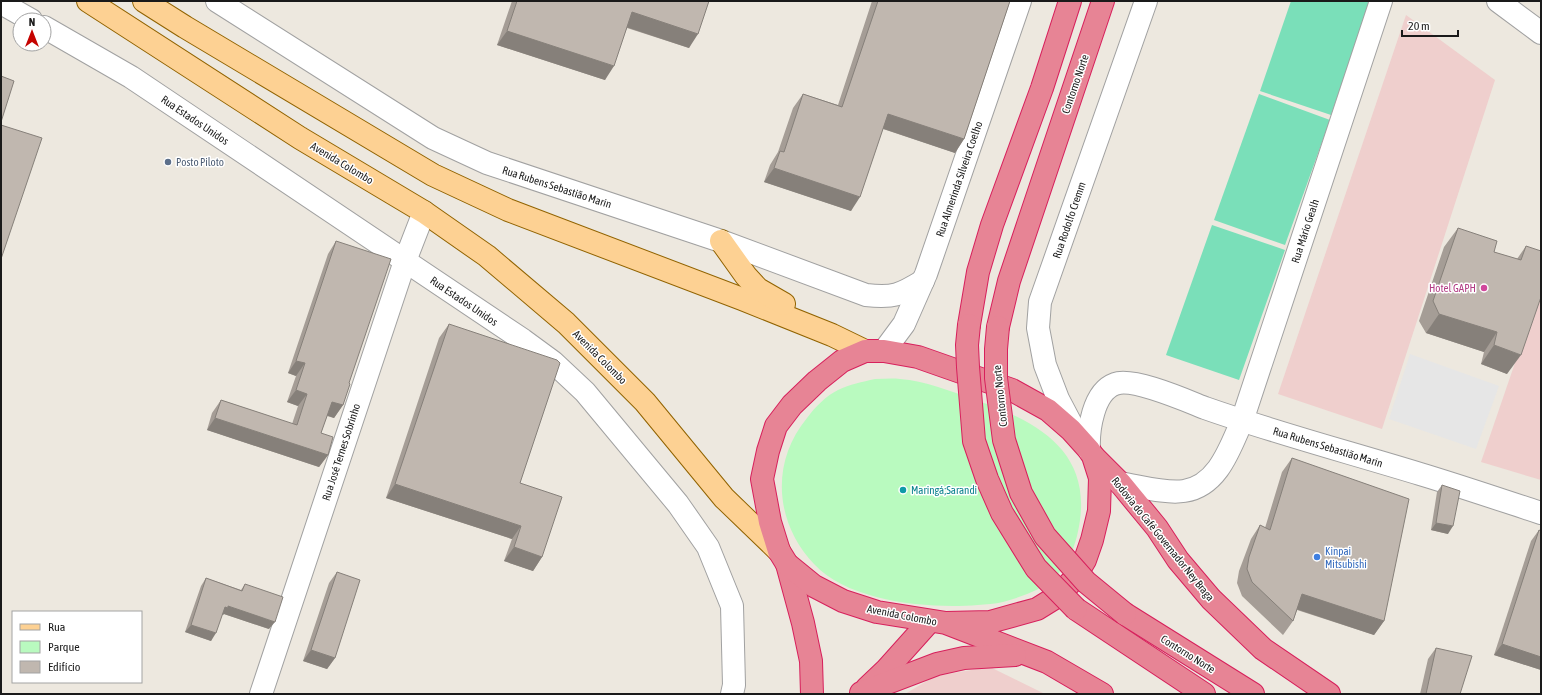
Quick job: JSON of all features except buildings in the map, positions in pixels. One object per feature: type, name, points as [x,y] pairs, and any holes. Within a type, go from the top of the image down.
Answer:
[{"type":"highway","points":[[1070,1],[1042,88],[992,225],[978,272],[967,345],[968,380],[974,441],[987,479],[1002,513],[1036,568],[1076,610],[1204,694]]},
{"type":"highway","name":"Contorno Norte","points":[[1103,1],[1009,280],[998,327],[996,378],[1004,440],[1021,493],[1045,536],[1086,582],[1125,614],[1253,694]]},
{"type":"highway","points":[[812,694],[811,661],[803,623],[770,522],[762,479],[768,451],[776,426],[792,404],[816,381],[842,360],[875,351],[918,357],[1012,390],[1048,410],[1087,445],[1100,478],[1099,511],[1092,540],[1085,560],[1073,580],[1058,596],[1037,609],[990,622],[937,622],[861,694]]},
{"type":"highway","name":"Rodovia do Café Governador Ney Braga","points":[[1087,445],[1157,528],[1178,560],[1211,599],[1263,648],[1329,694]]},
{"type":"highway","name":"Avenida Colombo","points":[[783,558],[814,586],[843,601],[878,612],[937,622],[1028,654],[1047,662],[1102,694]]},
{"type":"highway","points":[[861,694],[937,664],[964,658],[1028,654]]},
{"type":"main road","name":"Avenida Colombo","points":[[88,1],[300,138],[424,212],[487,256],[566,323],[645,402],[724,498],[783,558]]},
{"type":"main road","points":[[144,1],[433,175],[508,210],[875,351]]},
{"type":"main road","points":[[721,242],[746,276],[758,289],[832,335]]},
{"type":"street","points":[[1,2],[8,1]]},
{"type":"street","name":"Rua Rubens Sebastião Marin","points":[[217,1],[440,141],[487,163],[721,242],[866,295],[885,297],[903,293],[923,280]]},
{"type":"street","name":"Rua Almerinda Silveira Coelho","points":[[875,351],[904,324],[923,280],[1020,1]]},
{"type":"street","name":"Rua Rodolfo Cremm","points":[[1087,445],[1058,399],[1044,366],[1038,328],[1040,302],[1146,1]]},
{"type":"street","name":"Rua Mário Gealh","points":[[1120,483],[1166,490],[1184,491],[1200,486],[1215,473],[1224,459],[1242,421],[1381,1]]},
{"type":"street","points":[[1498,1],[1541,34]]},
{"type":"street","points":[[1,2],[18,12]]},
{"type":"street","name":"Rua Estados Unidos","points":[[52,32],[131,76],[523,340],[553,362],[585,392],[678,504],[708,546],[732,606],[734,685],[732,694]]},
{"type":"street","name":"Rua José Ternes Sobrinho","points":[[260,694],[405,261],[424,212]]},
{"type":"street","name":"Rua Rubens Sebastião Marin","points":[[1087,445],[1091,415],[1103,393],[1116,384],[1133,384],[1148,387],[1242,421],[1421,474],[1541,513]]},
{"type":"shaded area","points":[[1406,15],[1495,80],[1382,429],[1278,394]]},
{"type":"shaded area","points":[[1541,287],[1541,480],[1481,462]]},
{"type":"shaded area","points":[[1410,354],[1499,386],[1476,449],[1389,419]]},
{"type":"shaded area","points":[[990,667],[1045,694],[905,694],[935,676]]},
{"type":"green space","points":[[1291,1],[1370,1],[1331,115],[1260,91]]},
{"type":"green space","points":[[1259,94],[1330,120],[1285,245],[1214,220]]},
{"type":"green space","points":[[1212,225],[1285,250],[1239,380],[1166,355]]},
{"type":"green space","points":[[875,379],[897,379],[919,382],[998,408],[1041,431],[1058,445],[1071,463],[1079,483],[1081,508],[1077,536],[1072,551],[1059,573],[1041,588],[1000,603],[937,606],[914,604],[868,595],[829,577],[814,564],[801,548],[791,530],[785,512],[782,492],[783,473],[787,454],[795,436],[807,418],[825,399],[834,392],[843,388],[856,383]]},
{"type":"place","name":"Posto Piloto","points":[[168,162]]},
{"type":"place","name":"Hotel GAPH","points":[[1484,288]]},
{"type":"place","name":"Maringá;Sarandi","points":[[903,490]]},
{"type":"place","name":"Kinpai Mitsubishi","points":[[1317,557]]}]
